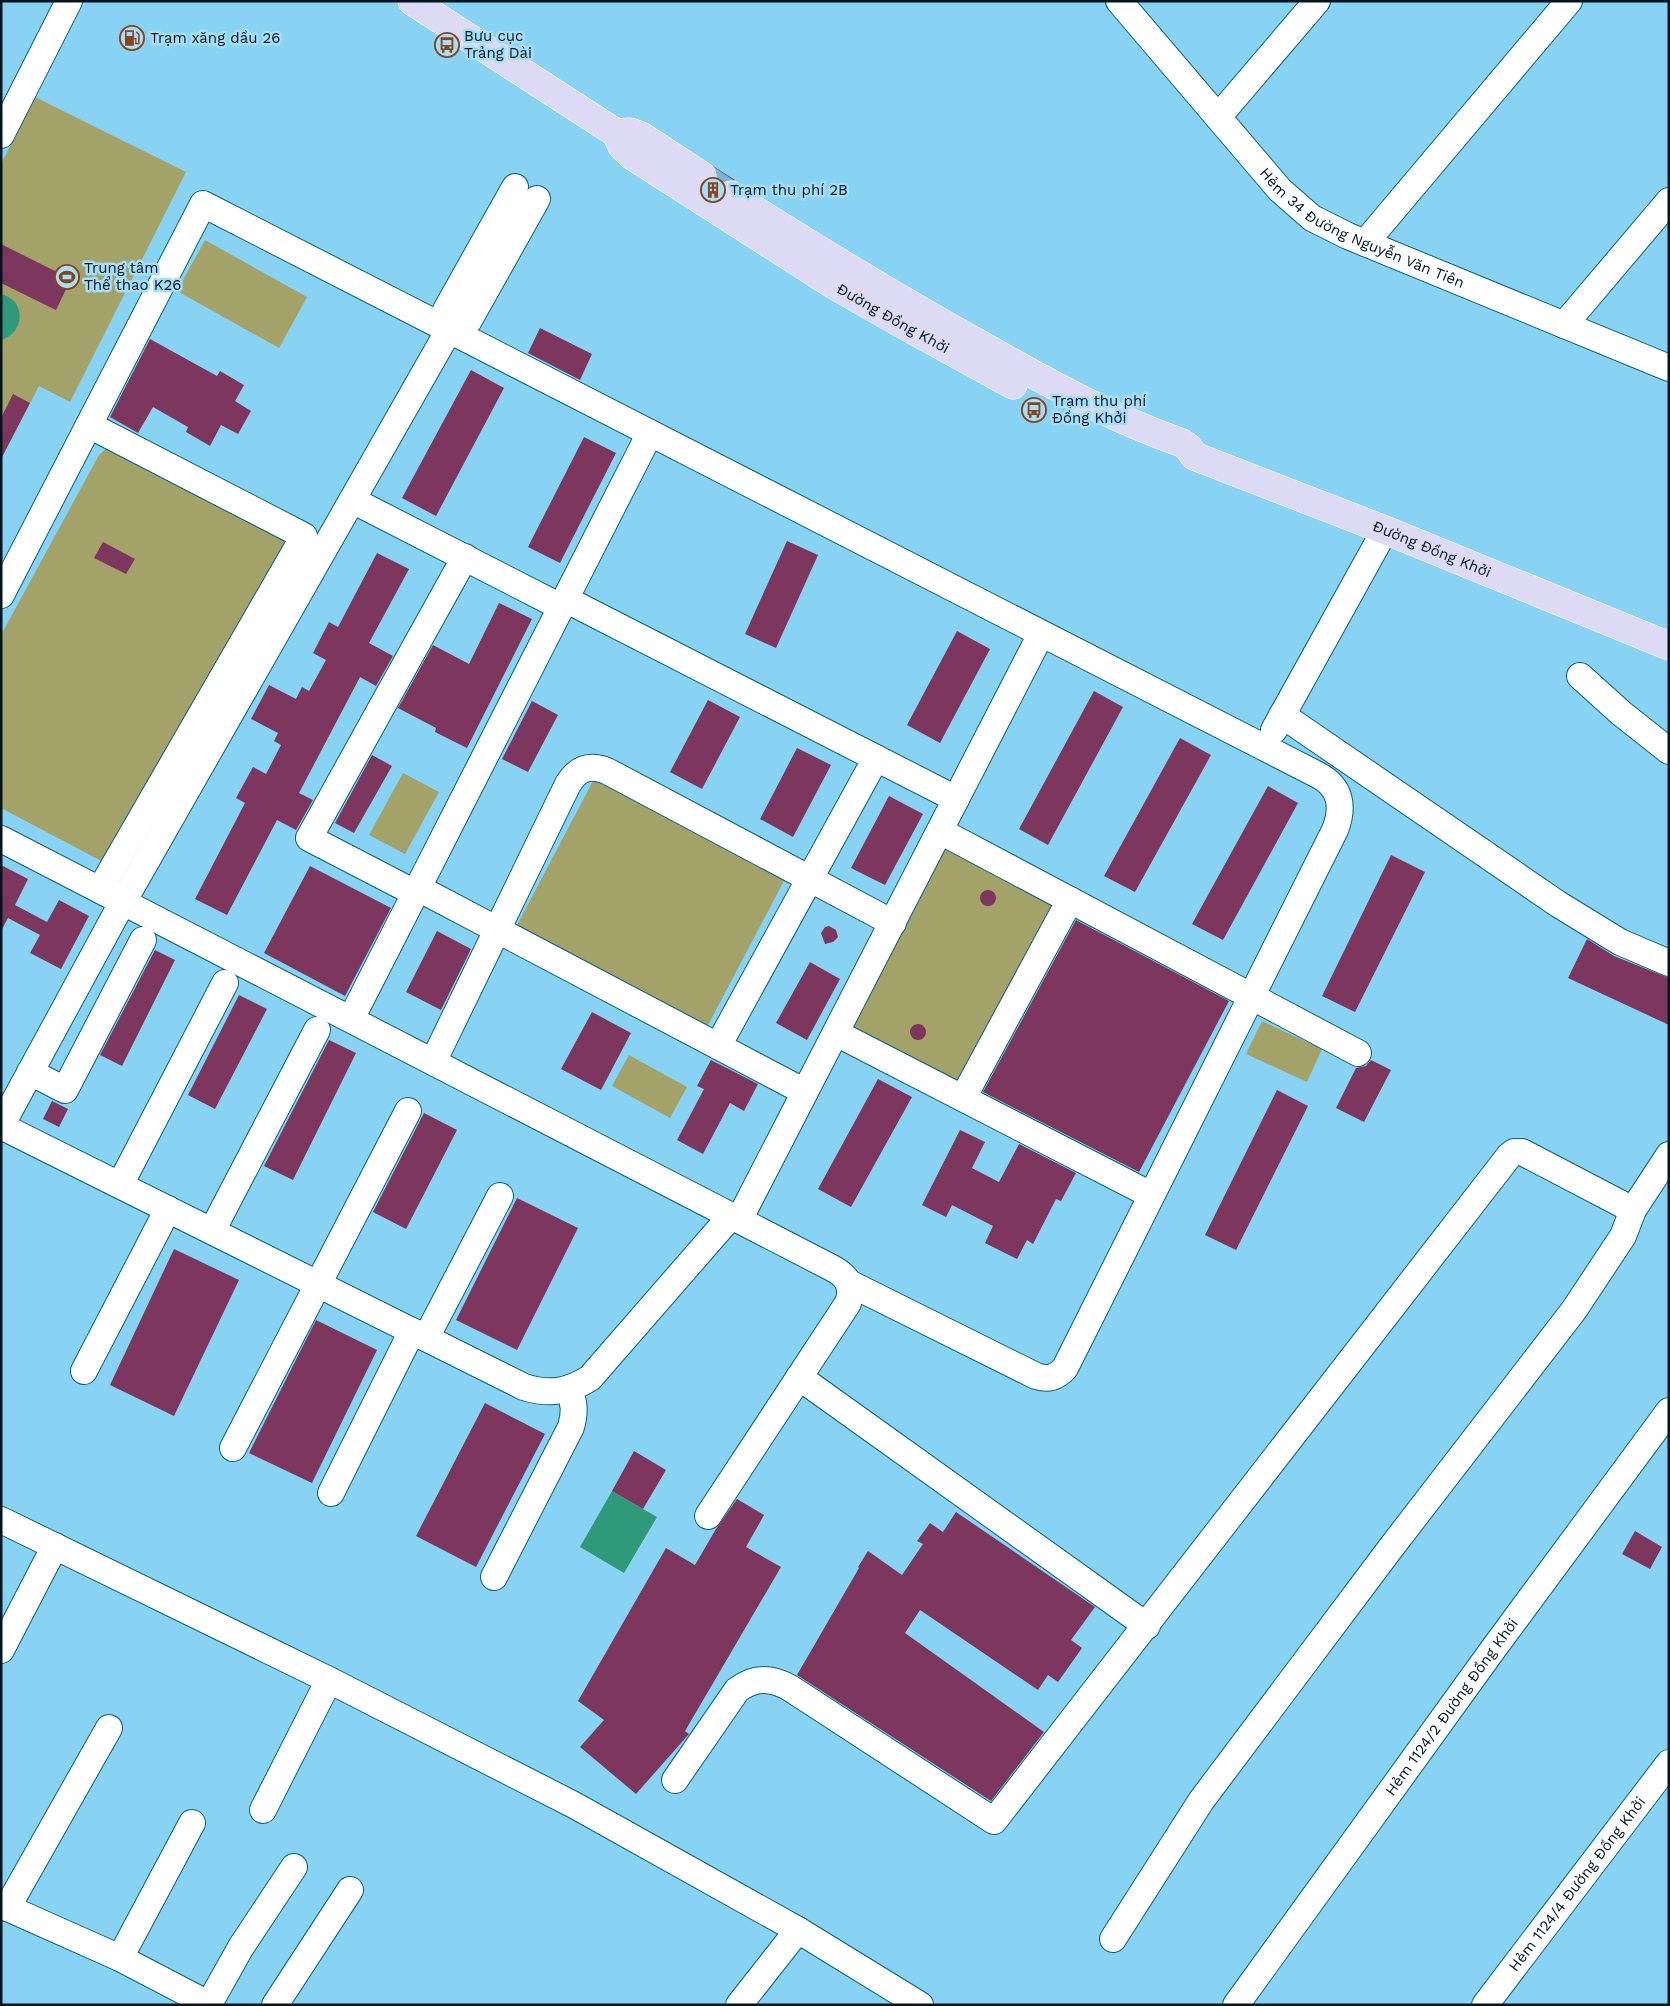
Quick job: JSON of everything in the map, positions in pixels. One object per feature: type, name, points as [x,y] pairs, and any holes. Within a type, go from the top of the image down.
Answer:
[{"type":"main road","name":"Đường Đồng Khởi","points":[[412,1],[616,133],[622,146],[631,155],[834,284],[911,329],[1041,400],[1101,429],[1178,460],[1194,456]]},
{"type":"main road","name":"Đường Đồng Khởi","points":[[616,133],[630,132],[641,136],[697,168]]},
{"type":"main road","name":"Đường Đồng Khởi","points":[[739,196],[807,243],[900,299],[1025,370],[1100,409],[1182,443],[1188,447],[1194,456],[1384,530],[1669,646]]},
{"type":"street","points":[[1,135],[68,1]]},
{"type":"street","name":"Hẻm 34 Đường Nguyễn Văn Tiên","points":[[1118,1],[1280,190],[1301,210],[1330,228],[1365,244],[1669,368]]},
{"type":"street","points":[[1218,117],[1317,1]]},
{"type":"street","points":[[1365,244],[1569,1]]},
{"type":"street","points":[[526,193],[446,310],[449,330],[123,901],[1,1126],[524,1387],[546,1392],[568,1389],[590,1378],[735,1218],[836,1033],[1041,634]]},
{"type":"street","points":[[1564,325],[1669,201]]},
{"type":"street","points":[[1,595],[203,204],[1326,780],[1337,793],[1341,809],[1340,818],[1335,830],[1065,1368],[1056,1376],[1049,1378],[1036,1376],[849,1282]]},
{"type":"street","points":[[89,425],[304,536],[100,890]]},
{"type":"street","points":[[351,1019],[650,434]]},
{"type":"street","points":[[352,500],[465,558],[563,603],[956,799]]},
{"type":"street","points":[[1264,748],[1384,530]]},
{"type":"street","points":[[465,558],[309,838],[497,930],[805,1092]]},
{"type":"street","points":[[1580,676],[1621,713],[1669,751]]},
{"type":"street","points":[[1282,715],[1578,918],[1620,942],[1669,963]]},
{"type":"street","points":[[718,1046],[876,758]]},
{"type":"street","points":[[433,1062],[568,784],[577,772],[589,767],[596,767],[607,771],[892,923]]},
{"type":"street","points":[[940,831],[1358,1053]]},
{"type":"street","points":[[1,838],[832,1268],[846,1277],[849,1282],[850,1296],[848,1303],[708,1516]]},
{"type":"street","points":[[963,1098],[1070,900]]},
{"type":"street","points":[[30,1072],[65,1090],[143,940]]},
{"type":"street","points":[[120,1185],[225,983]]},
{"type":"street","points":[[212,1231],[317,1030]]},
{"type":"street","points":[[836,1033],[1152,1195]]},
{"type":"street","points":[[233,1448],[408,1111]]},
{"type":"street","points":[[675,1780],[737,1690],[752,1681],[770,1680],[790,1688],[994,1821],[1147,1626],[1509,1156],[1514,1152],[1522,1152],[1633,1210]]},
{"type":"street","points":[[1112,1939],[1201,1801],[1390,1549],[1574,1310],[1623,1236],[1633,1210],[1669,1155]]},
{"type":"street","points":[[330,1492],[500,1196]]},
{"type":"street","points":[[84,1371],[168,1209]]},
{"type":"street","points":[[799,1377],[1147,1626]]},
{"type":"street","points":[[494,1577],[574,1417],[574,1406],[568,1389]]},
{"type":"street","name":"Hẻm 1124/2 Đường Đồng Khởi","points":[[1236,2005],[1494,1648],[1669,1411]]},
{"type":"street","points":[[1,1520],[329,1680],[574,1805],[798,1930],[920,2005]]},
{"type":"street","points":[[1,1650],[55,1546]]},
{"type":"street","points":[[263,1810],[329,1680]]},
{"type":"street","points":[[108,1728],[4,1907],[120,1958],[210,2004],[241,1947],[294,1867]]},
{"type":"street","name":"Hẻm 1124/4 Đường Đồng Khởi","points":[[1485,2005],[1669,1763]]},
{"type":"street","points":[[120,1958],[192,1823]]},
{"type":"street","points":[[275,2005],[350,1890]]},
{"type":"street","points":[[739,2005],[798,1930]]},
{"type":"shaded area","name":"Trung tâm Thể thao K26","points":[[35,97],[186,172],[70,402],[39,386],[1,459],[1,164]]},
{"type":"shaded area","points":[[205,240],[307,297],[279,348],[177,291]]},
{"type":"shaded area","points":[[1,294],[9,297],[15,303],[19,309],[20,317],[15,331],[1,340]]},
{"type":"shaded area","points":[[109,446],[284,540],[285,545],[107,864],[1,808],[1,635],[99,455]]},
{"type":"shaded area","points":[[403,773],[439,792],[405,854],[369,835]]},
{"type":"shaded area","points":[[594,779],[785,879],[706,1029],[515,929]]},
{"type":"shaded area","points":[[946,845],[1058,904],[961,1088],[849,1030]]},
{"type":"shaded area","points":[[1262,1021],[1322,1049],[1307,1082],[1246,1054]]},
{"type":"shaded area","points":[[629,1055],[687,1087],[670,1118],[612,1086]]},
{"type":"shaded area","points":[[612,1491],[657,1517],[624,1573],[580,1547]]},
{"type":"building","points":[[713,166],[735,180],[723,181],[716,191],[711,188],[718,177]]},
{"type":"building","points":[[1,244],[71,279],[56,310],[1,283]]},
{"type":"building","points":[[540,328],[592,354],[580,380],[528,353]]},
{"type":"building","points":[[150,339],[217,376],[220,371],[244,385],[235,401],[251,411],[238,434],[221,425],[210,446],[186,432],[188,427],[153,407],[138,433],[110,417]]},
{"type":"building","points":[[471,370],[504,388],[436,516],[402,498]]},
{"type":"building","points":[[13,394],[30,403],[1,459],[1,418]]},
{"type":"building","points":[[584,437],[616,453],[560,563],[528,547]]},
{"type":"building","points":[[787,541],[818,555],[776,648],[745,634]]},
{"type":"building","points":[[103,542],[135,559],[126,574],[94,558]]},
{"type":"building","points":[[377,553],[409,569],[369,643],[393,656],[376,686],[360,677],[299,793],[313,800],[296,830],[277,820],[227,915],[195,899],[245,803],[236,798],[253,767],[266,774],[281,745],[274,741],[278,733],[251,719],[269,685],[296,699],[302,687],[309,691],[326,660],[313,653],[329,622],[338,627]]},
{"type":"building","points":[[499,603],[532,619],[467,748],[435,732],[436,728],[398,708],[433,645],[469,664]]},
{"type":"building","points":[[957,631],[990,649],[940,743],[907,725]]},
{"type":"building","points":[[1094,691],[1123,707],[1048,845],[1019,829]]},
{"type":"building","points":[[708,700],[740,717],[702,789],[670,772]]},
{"type":"building","points":[[532,701],[558,715],[528,772],[502,759]]},
{"type":"building","points":[[1180,738],[1211,755],[1135,892],[1104,876]]},
{"type":"building","points":[[797,748],[831,765],[793,837],[760,819]]},
{"type":"building","points":[[372,755],[392,766],[354,833],[335,823]]},
{"type":"building","points":[[1268,786],[1298,803],[1223,940],[1192,924]]},
{"type":"building","points":[[889,796],[923,814],[885,885],[851,868]]},
{"type":"building","points":[[1391,855],[1425,872],[1355,1012],[1322,996]]},
{"type":"building","points":[[1,865],[28,879],[15,905],[47,922],[59,900],[89,916],[61,969],[30,953],[40,935],[8,918],[1,931]]},
{"type":"building","points":[[310,866],[391,908],[345,996],[264,953]]},
{"type":"building","points":[[985,890],[991,890],[996,895],[994,904],[985,906],[980,901],[980,895]]},
{"type":"building","points":[[1076,920],[1229,1001],[1139,1172],[983,1092]]},
{"type":"building","points":[[829,926],[836,930],[838,937],[833,942],[825,944],[821,933],[825,927]]},
{"type":"building","points":[[437,931],[471,949],[441,1010],[406,992]]},
{"type":"building","points":[[1587,939],[1614,956],[1669,978],[1669,1025],[1568,978]]},
{"type":"building","points":[[155,950],[175,960],[122,1066],[100,1055]]},
{"type":"building","points":[[810,962],[840,979],[807,1040],[776,1023]]},
{"type":"building","points":[[239,995],[267,1009],[215,1109],[188,1095]]},
{"type":"building","points":[[592,1012],[631,1033],[601,1090],[561,1069]]},
{"type":"building","points":[[915,1024],[921,1024],[926,1029],[924,1038],[915,1040],[910,1035],[910,1029]]},
{"type":"building","points":[[329,1040],[356,1053],[293,1180],[264,1166]]},
{"type":"building","points":[[711,1060],[758,1084],[744,1111],[730,1103],[703,1154],[677,1140],[704,1089],[697,1086]]},
{"type":"building","points":[[1371,1060],[1391,1070],[1364,1122],[1336,1108],[1356,1068],[1366,1066]]},
{"type":"building","points":[[878,1079],[912,1097],[851,1207],[818,1189]]},
{"type":"building","points":[[1277,1090],[1308,1106],[1236,1250],[1205,1235]]},
{"type":"building","points":[[52,1101],[68,1109],[59,1127],[43,1119]]},
{"type":"building","points":[[424,1113],[457,1130],[406,1229],[373,1212]]},
{"type":"building","points":[[960,1130],[985,1142],[972,1168],[999,1182],[1019,1144],[1076,1173],[1061,1201],[1056,1199],[1033,1244],[1027,1240],[1017,1259],[985,1243],[993,1226],[952,1205],[946,1217],[922,1205]]},
{"type":"building","points":[[517,1198],[578,1228],[517,1350],[456,1320]]},
{"type":"building","points":[[174,1249],[239,1280],[174,1416],[110,1385]]},
{"type":"building","points":[[316,1320],[377,1350],[312,1483],[249,1453]]},
{"type":"building","points":[[485,1403],[545,1434],[476,1567],[416,1536]]},
{"type":"building","points":[[634,1451],[666,1470],[643,1509],[612,1491]]},
{"type":"building","points":[[737,1499],[764,1515],[746,1547],[781,1567],[685,1731],[689,1734],[636,1794],[580,1747],[604,1720],[578,1701],[666,1548],[695,1565],[716,1529]]},
{"type":"building","points":[[956,1512],[1095,1607],[1071,1640],[1082,1648],[1058,1682],[1048,1675],[1038,1690],[920,1610],[905,1633],[1044,1732],[991,1801],[797,1675],[868,1551],[902,1575],[923,1544],[917,1541],[930,1523],[943,1532]]},
{"type":"building","points":[[1635,1531],[1662,1547],[1650,1569],[1622,1554]]},
{"type":"tunnel","points":[[702,176],[731,195]]},
{"type":"place","name":"Trạm xăng dầu 26","points":[[132,38]]},
{"type":"place","name":"Bưu cục Trảng Dài","points":[[447,45]]},
{"type":"place","name":"Trạm thu phí 2B","points":[[713,190]]},
{"type":"place","name":"Trung tâm Thể thao K26","points":[[67,277]]},
{"type":"place","name":"Trạm thu phí Đồng Khởi","points":[[1034,410]]}]
